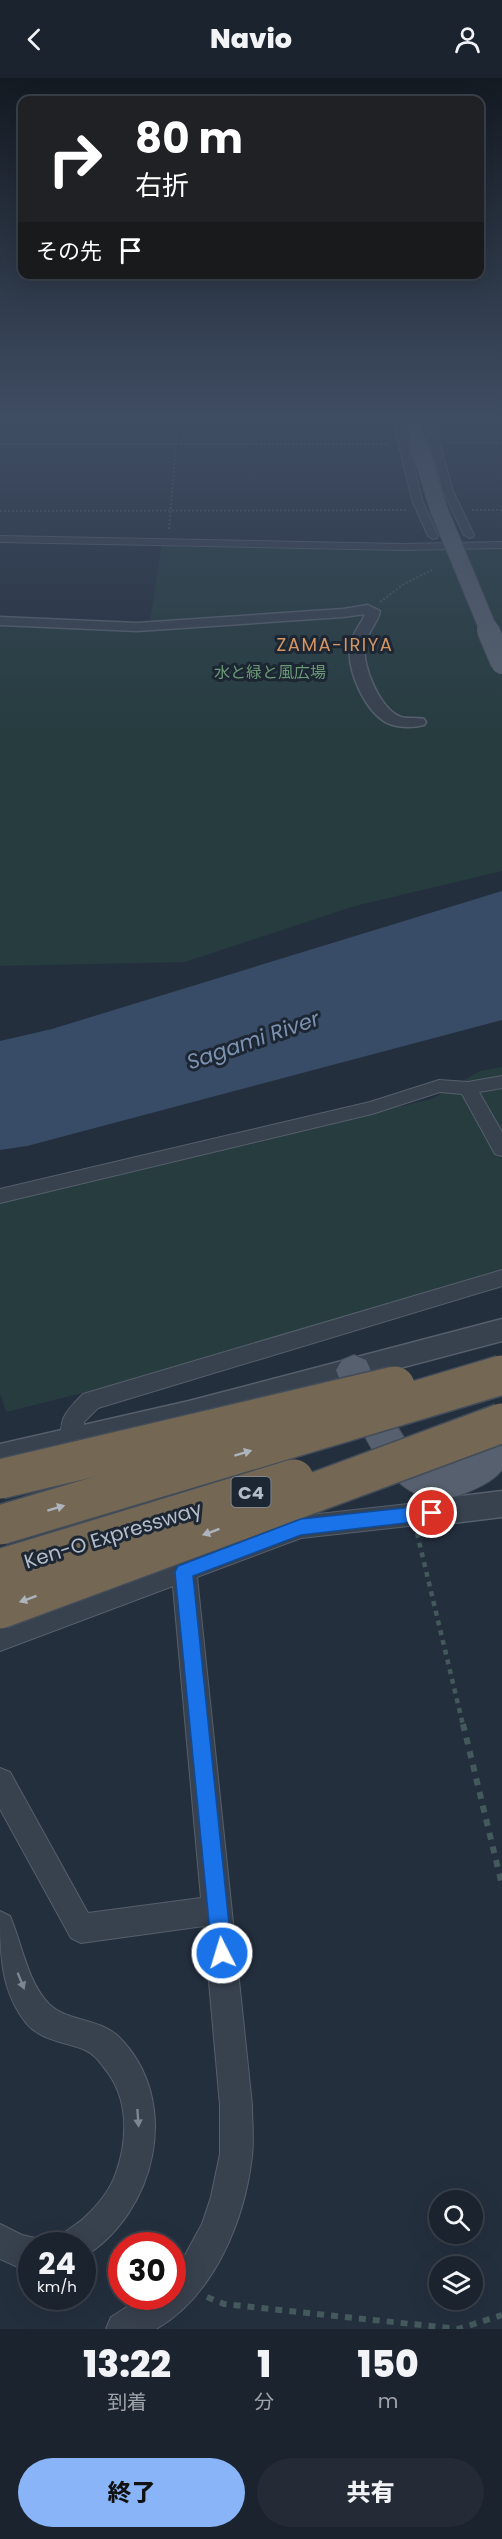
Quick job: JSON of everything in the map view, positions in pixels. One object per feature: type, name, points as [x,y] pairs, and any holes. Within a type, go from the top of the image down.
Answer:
[{"type":"highway","points":[[0,1479],[502,1361]]},
{"type":"highway","name":"C4","points":[[0,1525],[502,1375]]},
{"type":"highway","points":[[0,1609],[500,1433]]},
{"type":"highway","name":"Ken-O Expressway","points":[[0,1569],[500,1433]]},
{"type":"main road","points":[[445,525],[502,663]]},
{"type":"main road","points":[[354,1370],[383,1440],[411,1472],[431,1481],[455,1480],[478,1469],[500,1433]]},
{"type":"street","points":[[428,525],[432,536]]},
{"type":"street","points":[[464,525],[469,535]]},
{"type":"street","points":[[0,530],[432,536],[502,534]]},
{"type":"street","points":[[0,539],[403,547],[502,545]]},
{"type":"street","points":[[0,621],[137,627],[371,610],[372,616],[357,644],[357,658],[364,680],[372,696],[391,718],[401,722],[418,722]]},
{"type":"street","points":[[0,1196],[372,1108],[438,1086],[468,1088],[502,1082]]},
{"type":"street","points":[[468,1088],[502,1149]]},
{"type":"street","points":[[74,1441],[73,1419],[91,1401],[502,1278]]},
{"type":"street","points":[[0,1456],[74,1441],[502,1330]]},
{"type":"street","points":[[0,1639],[301,1527],[502,1504]]},
{"type":"street","points":[[184,1572],[236,2105],[236,2160],[224,2211],[205,2254],[186,2279]]},
{"type":"street","points":[[0,1782],[81,1928],[218,1910]]},
{"type":"street","points":[[0,1926],[32,2007],[47,2022],[89,2036],[108,2048],[127,2073],[137,2103],[139,2121],[137,2157],[126,2191],[106,2221],[94,2232]]},
{"type":"street","points":[[0,2241],[18,2249]]},
{"type":"street","points":[[123,2329],[155,2310]]},
{"type":"path","points":[[168,533],[169,525]]},
{"type":"path","points":[[371,610],[399,587],[432,570]]},
{"type":"path","points":[[412,1515],[502,1885]]},
{"type":"path","points":[[186,2295],[224,2304],[458,2329],[502,2315]]},
{"type":"green space","name":"水と緑と風広場","points":[[162,543],[502,545],[502,871],[355,906],[185,962],[0,966],[0,623],[149,627]]},
{"type":"green space","points":[[502,1067],[502,1288],[6,1412],[0,1393],[0,1200],[432,1099],[480,1071]]},
{"type":"water","name":"Sagami River","points":[[502,891],[502,1020],[27,1146],[0,1150],[0,1041],[52,1029]]},
{"type":"district","name":"ZAMA-IRIYA","points":[[335,644]]},
{"type":"route","points":[[222,1953],[184,1572],[301,1527],[432,1513]]}]
